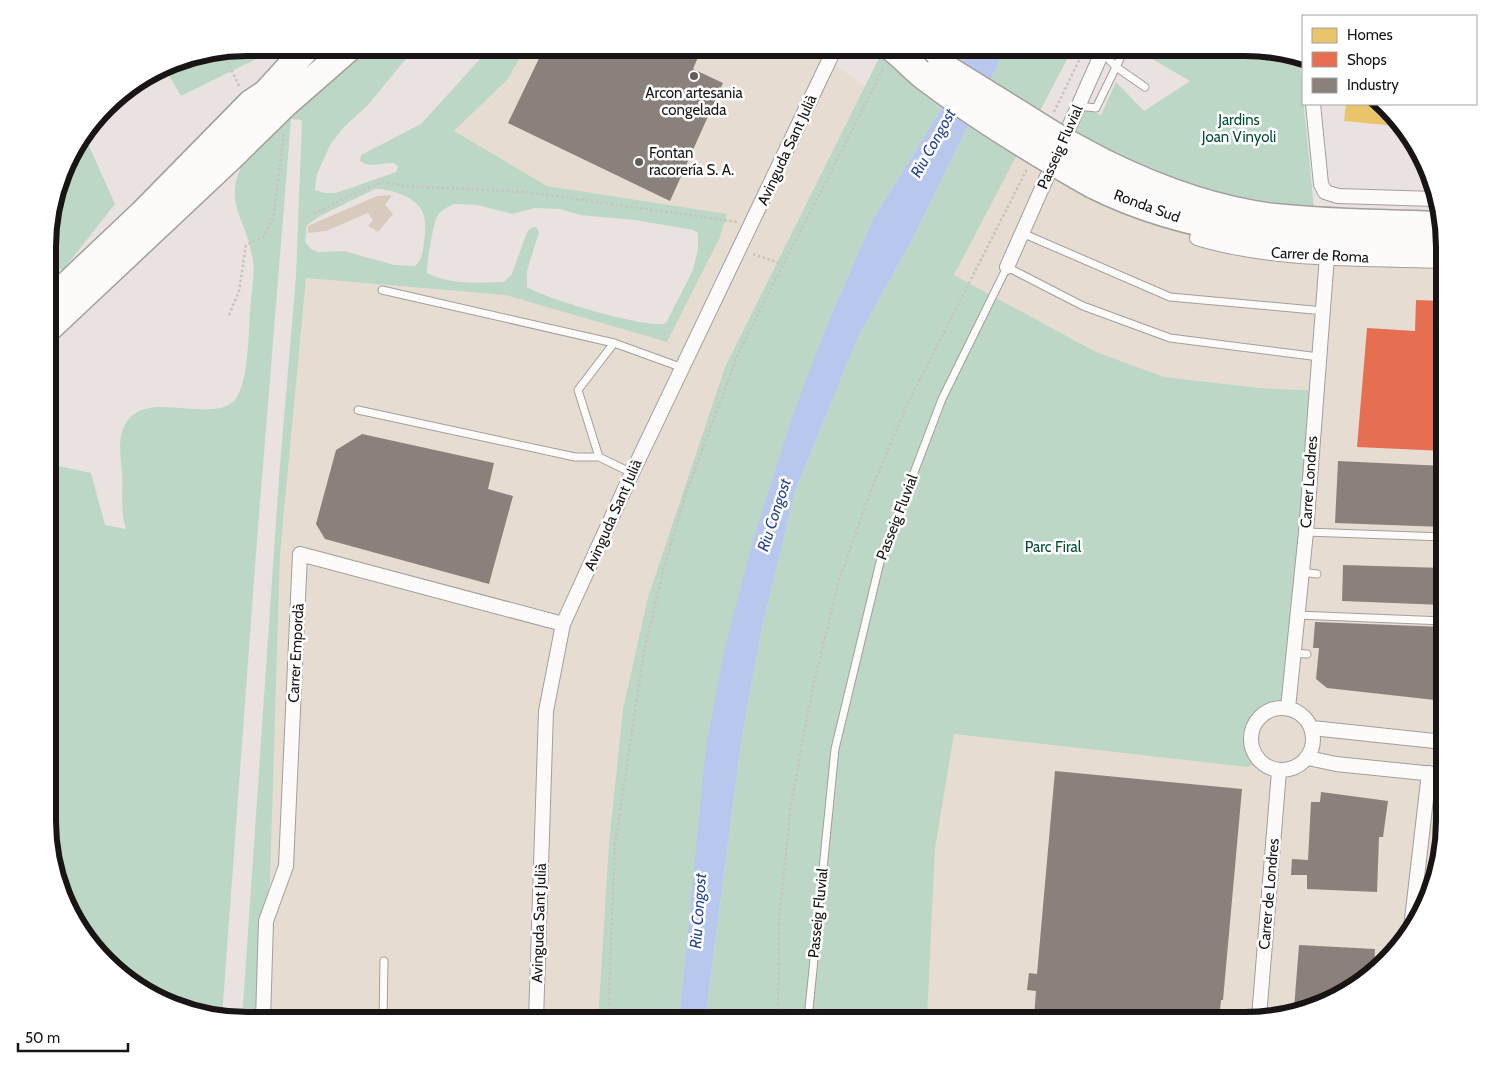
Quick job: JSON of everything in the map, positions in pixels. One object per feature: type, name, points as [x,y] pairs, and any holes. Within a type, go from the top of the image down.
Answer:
[{"type":"highway","points":[[251,103],[259,87],[285,56]]},
{"type":"highway","points":[[56,295],[143,213],[251,103],[266,93],[300,56]]},
{"type":"highway","points":[[176,207],[224,153],[318,56]]},
{"type":"highway","points":[[56,321],[285,104],[340,56]]},
{"type":"highway","points":[[888,56],[904,68],[933,71]]},
{"type":"highway","points":[[924,56],[933,71]]},
{"type":"highway","name":"Ronda Sud","points":[[933,71],[1008,134],[1099,174],[1147,184],[1197,200],[1274,217],[1434,225]]},
{"type":"highway","name":"Ronda Sud","points":[[1099,174],[1118,197],[1192,222],[1291,238],[1436,246]]},
{"type":"highway","points":[[1118,197],[1148,219],[1197,238]]},
{"type":"street","name":"Avinguda Sant Julià","points":[[536,1012],[546,711],[564,624],[632,473],[831,56]]},
{"type":"street","name":"Passeig Fluvial","points":[[1007,267],[1100,56]]},
{"type":"street","points":[[1313,105],[1321,184],[1325,192],[1338,196],[1429,199]]},
{"type":"street","name":"Carrer de Roma","points":[[1197,238],[1220,245],[1267,253],[1436,261]]},
{"type":"street","name":"Carrer Londres","points":[[1288,708],[1300,653],[1297,615],[1306,532],[1327,256]]},
{"type":"street","name":"Carrer Empordà","points":[[263,1012],[266,921],[286,866],[300,554],[564,624]]},
{"type":"street","points":[[1276,708],[1288,708],[1303,715],[1312,728],[1313,748],[1308,758],[1290,770],[1279,771],[1269,768],[1260,762],[1254,753],[1251,742],[1252,731],[1257,720],[1265,712],[1276,708]]},
{"type":"street","points":[[1312,728],[1436,741]]},
{"type":"street","points":[[1308,758],[1336,764],[1436,774]]},
{"type":"street","name":"Carrer de Londres","points":[[1260,1011],[1279,771]]},
{"type":"street","points":[[1413,910],[1429,773]]},
{"type":"lane","points":[[1108,56],[1116,67],[1145,88]]},
{"type":"lane","points":[[1078,106],[1096,108],[1121,56]]},
{"type":"lane","points":[[1022,233],[1170,297],[1324,311]]},
{"type":"lane","points":[[1007,267],[1084,306],[1170,338],[1319,357]]},
{"type":"lane","name":"Passeig Fluvial","points":[[809,1012],[835,749],[880,562],[942,399],[1007,267]]},
{"type":"lane","points":[[382,290],[614,343],[683,368]]},
{"type":"lane","points":[[599,457],[578,390],[614,343]]},
{"type":"lane","points":[[358,410],[576,457],[599,457],[632,473]]},
{"type":"lane","points":[[1306,532],[1436,537]]},
{"type":"lane","points":[[1301,572],[1317,574]]},
{"type":"lane","points":[[1297,615],[1436,621]]},
{"type":"lane","points":[[383,1012],[384,961]]},
{"type":"path","points":[[608,1012],[615,845],[644,652],[661,580],[687,491],[715,411],[738,354],[883,56]]},
{"type":"path","points":[[1052,116],[1080,56]]},
{"type":"path","points":[[225,58],[236,82],[251,103]]},
{"type":"path","points":[[229,315],[239,291],[246,246],[263,237],[273,218],[285,125]]},
{"type":"path","points":[[314,214],[352,194],[383,182],[406,186],[526,192],[752,224]]},
{"type":"path","points":[[740,248],[782,264]]},
{"type":"shaded area","points":[[521,56],[822,56],[865,86],[725,367],[648,597],[623,709],[609,843],[598,1012],[255,1012],[263,920],[270,881],[280,554],[306,278],[505,295],[667,342],[727,214],[547,186],[454,131],[508,79]]},
{"type":"shaded area","points":[[1029,131],[1106,177],[1435,234],[1436,821],[1434,846],[1426,882],[1404,927],[1371,964],[1351,980],[1329,992],[1306,1002],[1282,1008],[1245,1012],[927,1012],[935,849],[954,734],[1248,767],[1254,753],[1251,742],[1252,731],[1257,720],[1265,712],[1275,708],[1288,708],[1323,391],[1260,388],[1164,377],[1096,352],[954,275]]},
{"type":"green space","points":[[262,56],[181,96],[168,74],[186,66],[210,60]]},
{"type":"green space","points":[[355,56],[408,56],[367,106],[343,128],[330,145],[317,174],[315,190],[325,193],[336,193],[396,172],[398,167],[394,163],[368,165],[360,161],[361,155],[421,124],[483,56],[521,56],[508,79],[454,131],[547,186],[727,214],[720,237],[667,342],[505,295],[306,278],[280,554],[270,881],[263,920],[255,1012],[243,1012],[279,477],[296,276],[302,120],[291,119],[256,553],[223,1010],[186,1002],[163,992],[141,980],[104,947],[88,927],[66,882],[58,846],[56,821],[56,466],[91,473],[105,525],[126,529],[122,508],[120,446],[125,424],[138,412],[154,407],[213,409],[229,405],[239,393],[243,383],[247,360],[254,270],[250,245],[235,197],[240,170],[248,153]],"holes":[[[375,189],[402,194],[419,206],[424,215],[423,252],[415,266],[394,265],[344,251],[318,252],[311,249],[305,242],[307,225],[320,216]],[[454,204],[477,205],[513,214],[534,208],[560,209],[580,215],[635,220],[693,230],[698,233],[698,249],[693,270],[666,323],[656,324],[596,312],[527,287],[527,271],[539,232],[536,227],[531,228],[527,232],[512,274],[504,282],[475,283],[446,280],[427,273],[434,226],[438,215],[445,208]]]},
{"type":"green space","points":[[880,56],[965,56],[942,108],[873,219],[829,320],[753,540],[690,909],[680,1012],[598,1012],[609,843],[623,709],[648,597],[725,367]]},
{"type":"green space","name":"Parc Firal","points":[[1002,56],[1069,56],[954,275],[1096,352],[1164,377],[1260,388],[1323,391],[1288,708],[1277,709],[1267,713],[1259,718],[1254,725],[1251,733],[1251,742],[1260,762],[1248,767],[954,734],[935,849],[927,1012],[707,1012],[742,736],[762,627],[795,492],[858,337],[911,242]]},
{"type":"green space","name":"Jardins Joan Vinyoli","points":[[1153,56],[1245,56],[1270,58],[1300,64],[1302,105],[1304,105],[1314,208],[1231,196],[1160,175],[1072,133],[1085,109],[1101,115],[1116,82],[1144,111],[1190,81],[1152,59]]},
{"type":"green space","points":[[87,142],[115,204],[63,270],[56,268],[60,210],[66,186]]},
{"type":"water","name":"Riu Congost","points":[[965,56],[1002,56],[911,242],[858,337],[795,492],[762,627],[742,736],[707,1012],[680,1012],[706,747],[724,652],[753,540],[794,412],[829,320],[873,219],[942,108]]},
{"type":"building: Homes","points":[[1346,105],[1372,105],[1392,126],[1344,121]]},
{"type":"building: Shops","points":[[1416,300],[1436,301],[1436,451],[1357,447],[1367,328],[1415,331]]},
{"type":"building: Industry","name":"Fontan racorería S. A.","points":[[540,56],[699,56],[693,69],[723,83],[670,201],[508,123]]},
{"type":"building: Industry","points":[[362,434],[494,463],[488,489],[513,496],[489,584],[325,539],[316,524],[336,450]]},
{"type":"building: Industry","points":[[1338,461],[1436,466],[1436,527],[1335,523]]},
{"type":"building: Industry","points":[[1343,565],[1436,568],[1436,605],[1342,601]]},
{"type":"building: Industry","points":[[1315,622],[1436,627],[1436,700],[1327,688],[1316,679],[1319,648],[1313,648]]},
{"type":"building: Industry","points":[[1055,771],[1242,789],[1223,1000],[1221,1000],[1220,1012],[1034,1012],[1036,991],[1027,990],[1029,973],[1037,974]]},
{"type":"building: Industry","points":[[1321,792],[1388,801],[1383,837],[1379,837],[1377,892],[1307,889],[1307,875],[1291,875],[1292,859],[1308,860],[1311,802],[1320,802]]},
{"type":"building: Industry","points":[[1299,945],[1375,949],[1374,961],[1351,980],[1318,997],[1294,1005]]},
{"type":"building: Other","points":[[392,195],[385,205],[393,214],[378,232],[368,226],[373,220],[368,213],[326,231],[308,233],[308,226],[377,196]]},
{"type":"place","name":"Arcon artesania congelada","points":[[694,76]]},
{"type":"place","name":"Fontan racorería S. A.","points":[[639,162]]}]
